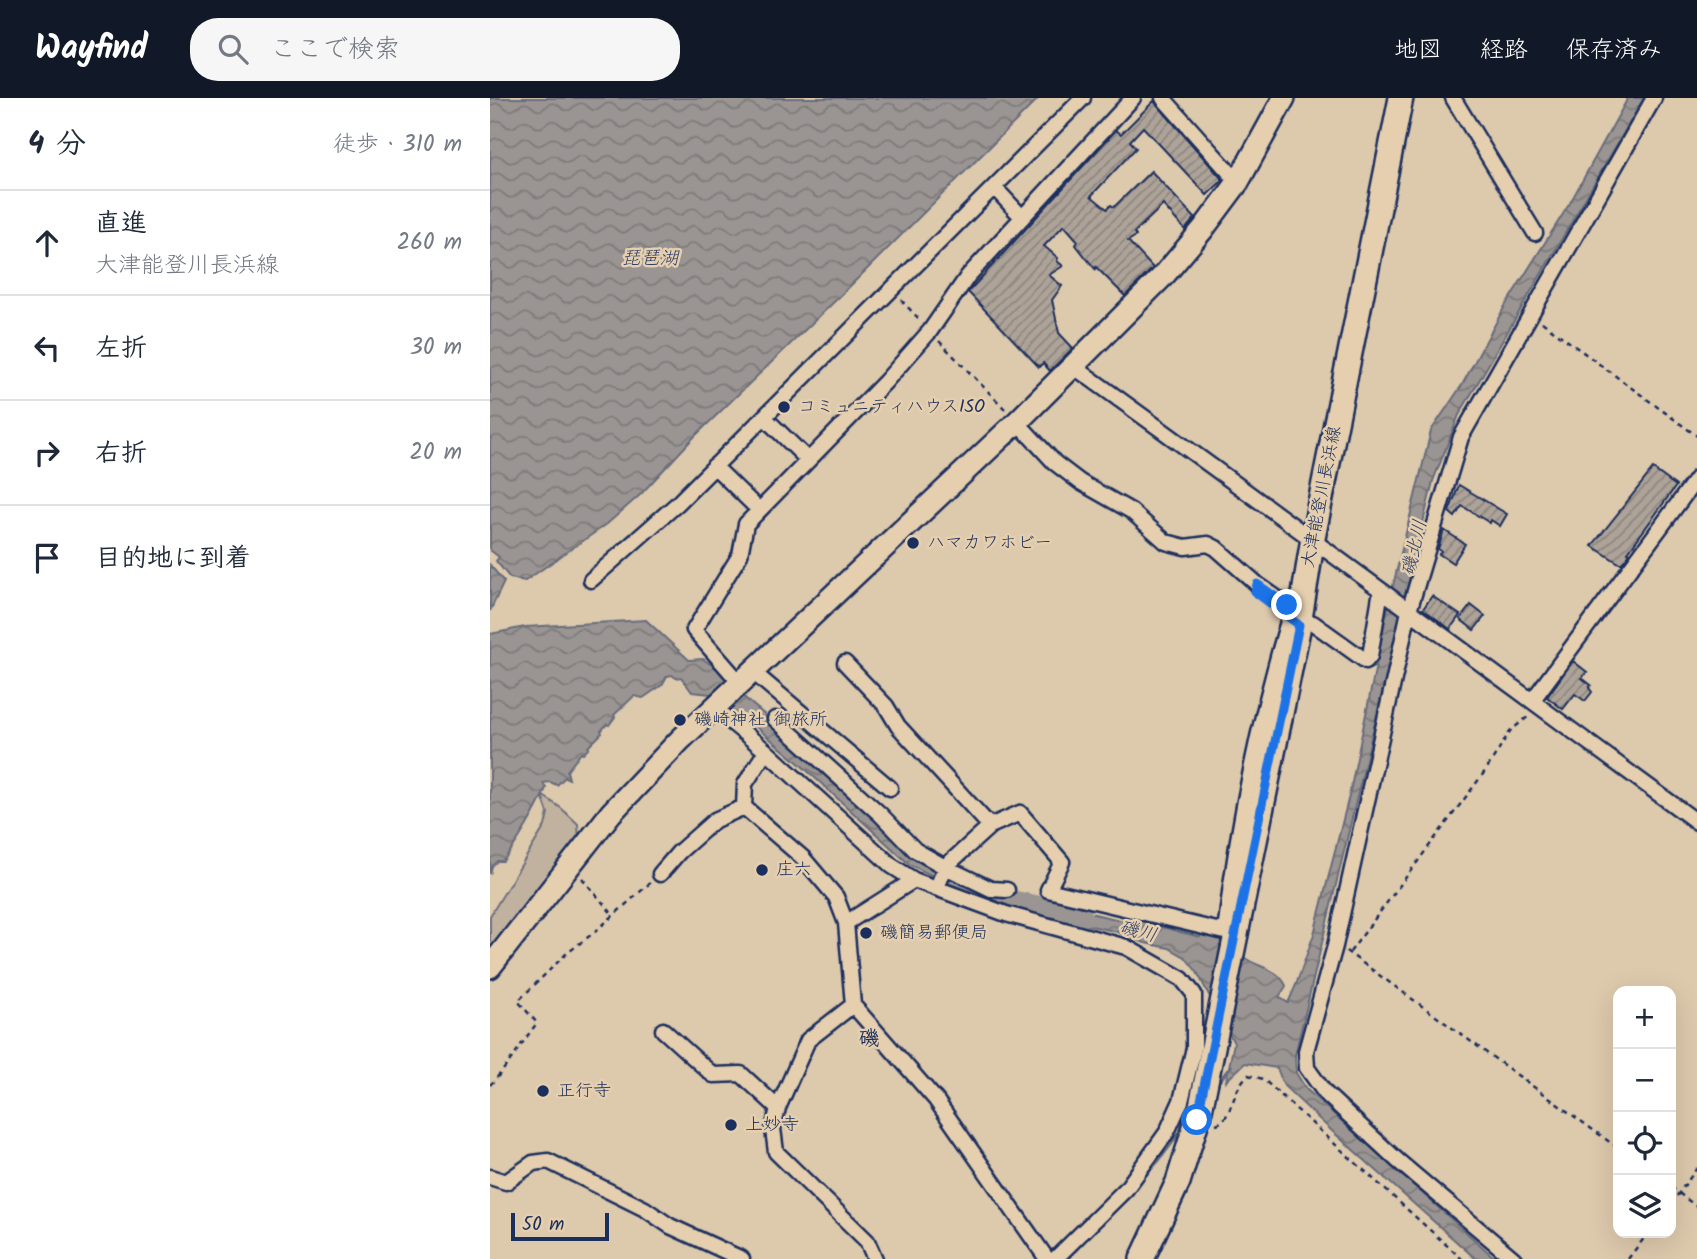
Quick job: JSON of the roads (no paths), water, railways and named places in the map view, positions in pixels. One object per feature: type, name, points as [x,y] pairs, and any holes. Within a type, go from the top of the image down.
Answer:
[{"type":"main road","name":"大津能登川長浜線","points":[[1142,1259],[1178,1182],[1197,1120],[1203,1050],[1217,1024],[1401,98]]},
{"type":"street","points":[[591,580],[677,504],[1083,98]]},
{"type":"street","points":[[890,788],[743,682],[694,630],[740,555],[746,524],[758,509],[885,382],[930,331],[968,276],[1133,98]]},
{"type":"street","points":[[1163,98],[1238,182]]},
{"type":"street","points":[[490,967],[644,777],[1017,422],[1165,274],[1218,211],[1238,182],[1284,98]]},
{"type":"street","points":[[1453,98],[1535,233]]},
{"type":"street","points":[[1514,1259],[1388,1152],[1325,1093],[1307,1068],[1306,1051],[1335,946],[1406,609],[1461,438],[1654,98]]},
{"type":"street","points":[[994,187],[1021,216]]},
{"type":"street","points":[[1073,366],[1314,538],[1406,609],[1697,822]]},
{"type":"street","points":[[764,416],[808,460]]},
{"type":"street","points":[[1017,422],[1055,463],[1080,482],[1131,511],[1166,542],[1185,547],[1208,544],[1216,548],[1297,618],[1366,661],[1370,656],[1383,591]]},
{"type":"street","points":[[714,466],[758,509]]},
{"type":"street","points":[[1536,704],[1697,478]]},
{"type":"street","points":[[941,878],[990,826],[1020,813],[1062,862],[1048,890],[1225,932],[1233,861],[1276,663],[1297,618]]},
{"type":"street","points":[[845,663],[886,706],[898,726],[990,826]]},
{"type":"street","points":[[714,708],[766,751],[892,866],[914,880]]},
{"type":"street","points":[[775,719],[880,814],[941,878],[1006,914],[1126,947],[1182,979],[1194,994],[1203,1050],[1167,1132],[1126,1189],[1055,1259]]},
{"type":"street","points":[[744,807],[745,784],[766,751]]},
{"type":"street","points":[[660,874],[679,852],[715,820],[744,807]]},
{"type":"street","points":[[744,807],[803,858],[835,897],[846,923],[853,1005],[936,1100],[1046,1259]]},
{"type":"street","points":[[846,923],[914,880],[941,878],[1007,890]]},
{"type":"street","points":[[853,1005],[808,1040],[778,1108],[773,1129],[776,1152],[867,1241],[875,1259]]},
{"type":"street","points":[[663,1030],[713,1075],[741,1074],[778,1108]]},
{"type":"street","points":[[490,1177],[506,1182],[533,1163],[548,1161],[645,1209],[670,1226],[742,1259]]},
{"type":"water","name":"琵琶湖","points":[[490,98],[1039,98],[694,437],[641,494],[607,524],[525,581],[510,578],[496,561],[499,557],[490,550]]},
{"type":"water","name":"磯北川","points":[[1628,98],[1644,98],[1459,415],[1433,481],[1295,1055],[1296,1073],[1306,1089],[1496,1259],[1476,1259],[1284,1086],[1277,1068],[1245,1063],[1226,1081],[1234,1043],[1197,972],[1185,957],[1169,948],[1145,943],[1118,932],[1060,919],[1061,916],[1048,913],[1051,904],[1120,920],[1149,922],[1200,937],[1201,934],[1215,938],[1250,961],[1278,975],[1286,986],[1279,997],[1288,1003],[1314,934],[1350,792],[1389,602],[1431,431],[1462,385],[1505,306],[1570,203]]},
{"type":"water","points":[[490,565],[504,582],[490,611]]},
{"type":"water","points":[[646,620],[689,660],[703,659],[731,678],[746,699],[798,743],[909,850],[997,892],[1029,899],[1026,909],[995,902],[954,887],[909,864],[742,715],[733,712],[711,694],[692,692],[681,677],[672,675],[667,676],[662,685],[643,698],[634,696],[614,715],[609,725],[607,724],[567,771],[569,779],[565,777],[557,785],[543,783],[546,788],[515,845],[503,861],[497,861],[492,866],[490,874],[490,634],[525,627]]},
{"type":"waterway","name":"磯川","points":[[998,899],[1081,916]]},
{"type":"waterway","points":[[1216,1085],[1231,1066]]},
{"type":"waterway","points":[[1140,1181],[1184,1127]]},
{"type":"waterway","points":[[1067,1259],[1097,1227]]},
{"type":"place","name":"コミュニティハウスISO","points":[[784,407]]},
{"type":"place","name":"ハマカワホビー","points":[[913,543]]},
{"type":"place","name":"磯崎神社 御旅所","points":[[680,720]]},
{"type":"place","name":"庄六","points":[[762,870]]},
{"type":"place","name":"磯簡易郵便局","points":[[866,933]]},
{"type":"place","name":"正行寺","points":[[543,1091]]},
{"type":"place","name":"上妙寺","points":[[731,1125]]},
{"type":"district","name":"磯","points":[[869,1039]]}]
